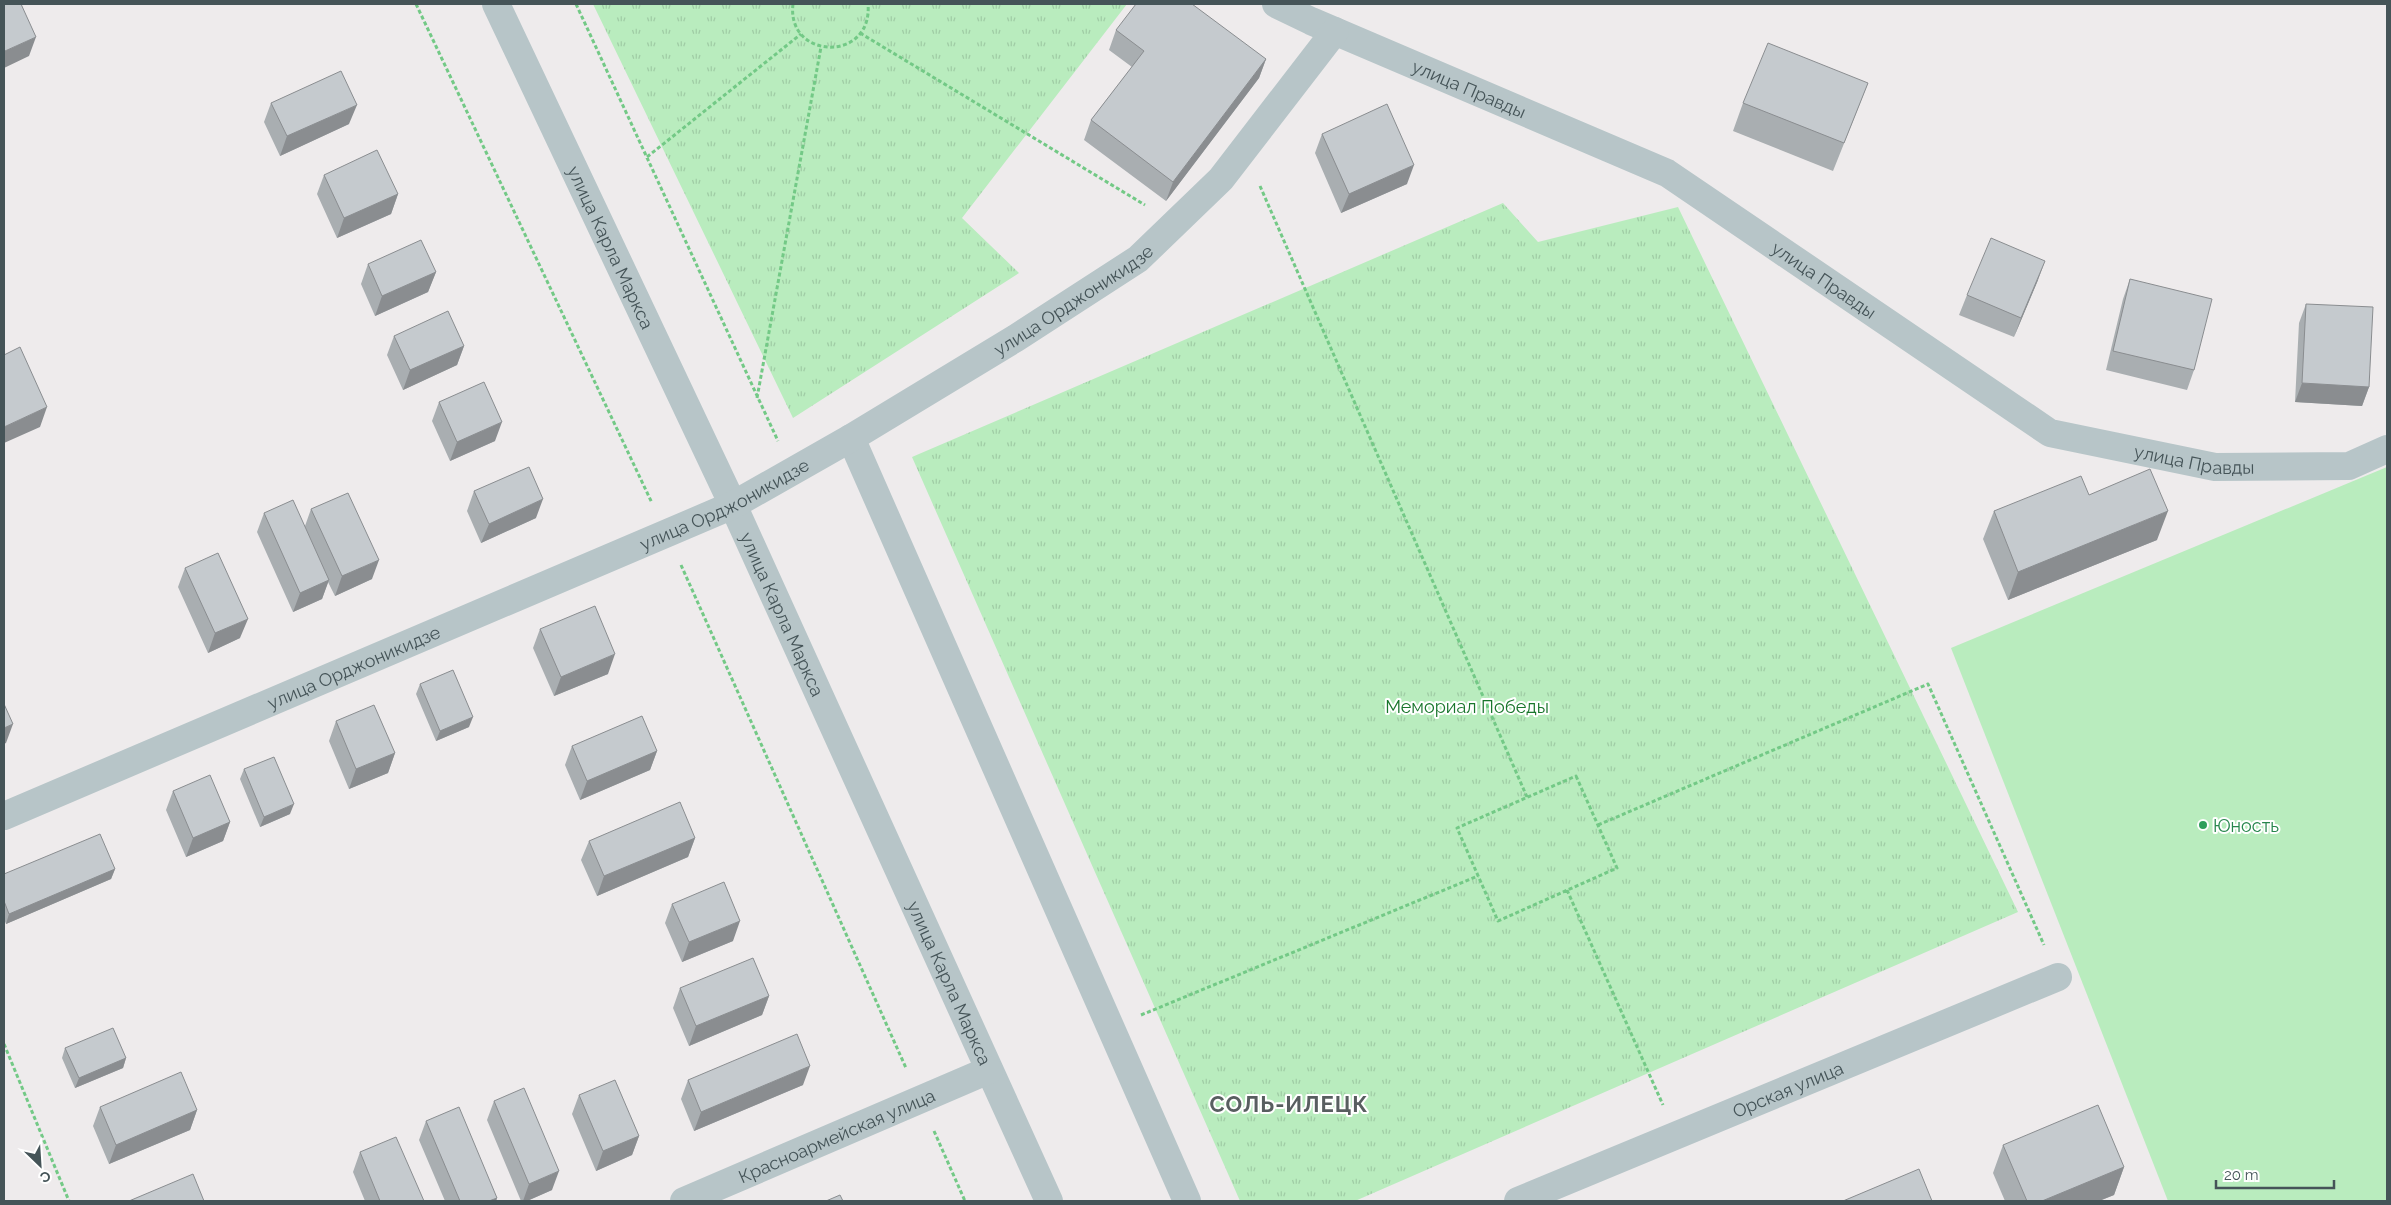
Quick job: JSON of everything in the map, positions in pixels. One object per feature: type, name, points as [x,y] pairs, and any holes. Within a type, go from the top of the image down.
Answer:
[{"type":"street","name":"улица Карла Маркса","points":[[496,4],[733,505],[1049,1201]]},
{"type":"street","name":"улица Правды","points":[[1276,4],[1667,174],[2050,433],[2215,468],[2349,466],[2387,449]]},
{"type":"street","name":"улица Орджоникидзе","points":[[4,816],[733,505],[850,438],[1016,338],[1138,259],[1221,179],[1335,31]]},
{"type":"street","points":[[850,438],[1187,1201]]},
{"type":"street","name":"Орская улица","points":[[1518,1201],[2058,977]]},
{"type":"street","name":"Красноармейская улица","points":[[684,1201],[989,1070]]},
{"type":"path","points":[[416,4],[666,534],[965,1201]]},
{"type":"path","points":[[576,4],[792,471]]},
{"type":"path","points":[[793,4],[792,13],[795,24],[801,34],[810,42],[821,47],[834,48],[845,45],[865,27],[868,4]]},
{"type":"path","points":[[860,33],[1175,224]]},
{"type":"path","points":[[646,157],[801,34]]},
{"type":"path","points":[[757,398],[821,47]]},
{"type":"path","points":[[1244,149],[1527,797]]},
{"type":"path","points":[[1598,825],[1928,684],[2058,977]]},
{"type":"path","points":[[1576,776],[1598,825],[1616,868],[1498,920],[1457,828],[1576,776]]},
{"type":"path","points":[[1110,1027],[1478,876]]},
{"type":"path","points":[[1567,890],[1677,1135]]},
{"type":"path","points":[[4,1044],[69,1201]]},
{"type":"green space","points":[[593,4],[1127,4],[962,218],[1019,273],[793,418]]},
{"type":"green space","name":"Мемориал Победы","points":[[1503,203],[1538,242],[1678,207],[2018,912],[1355,1201],[1240,1201],[912,457]]},
{"type":"green space","name":"Юность","points":[[2387,467],[2387,1201],[2168,1201],[1951,648]]},
{"type":"building","points":[[4,4],[21,4],[36,37],[5,51],[4,48]]},
{"type":"building","points":[[1136,4],[1192,4],[1266,59],[1173,182],[1091,120],[1144,51],[1116,30]]},
{"type":"building","points":[[1768,43],[1868,83],[1844,143],[1743,103]]},
{"type":"building","points":[[341,71],[357,105],[287,136],[271,103]]},
{"type":"building","points":[[1387,104],[1414,165],[1349,194],[1322,134]]},
{"type":"building","points":[[377,150],[398,194],[344,218],[324,175]]},
{"type":"building","points":[[1991,238],[2045,261],[2021,318],[1967,295]]},
{"type":"building","points":[[421,240],[436,272],[382,296],[368,264]]},
{"type":"building","points":[[2130,279],[2212,299],[2194,370],[2113,351]]},
{"type":"building","points":[[2306,304],[2373,307],[2369,387],[2302,383]]},
{"type":"building","points":[[448,311],[464,346],[410,370],[394,336]]},
{"type":"building","points":[[20,347],[47,407],[4,427],[4,355]]},
{"type":"building","points":[[484,382],[502,422],[457,442],[439,402]]},
{"type":"building","points":[[529,467],[543,499],[489,524],[474,491]]},
{"type":"building","points":[[2150,469],[2168,511],[2018,572],[1994,511],[2081,476],[2089,495]]},
{"type":"building","points":[[348,493],[379,560],[342,576],[311,509]]},
{"type":"building","points":[[293,500],[329,580],[300,593],[264,513]]},
{"type":"building","points":[[218,553],[248,619],[215,633],[185,568]]},
{"type":"building","points":[[595,606],[615,654],[561,677],[540,629]]},
{"type":"building","points":[[453,670],[473,717],[440,731],[420,684]]},
{"type":"building","points":[[4,704],[13,724],[4,728]]},
{"type":"building","points":[[374,705],[395,753],[356,769],[336,721]]},
{"type":"building","points":[[642,716],[657,751],[587,781],[572,746]]},
{"type":"building","points":[[274,757],[294,804],[264,817],[244,769]]},
{"type":"building","points":[[210,775],[230,822],[193,838],[173,791]]},
{"type":"building","points":[[680,802],[695,838],[604,876],[589,841]]},
{"type":"building","points":[[100,834],[115,869],[9,914],[4,901],[4,874]]},
{"type":"building","points":[[724,882],[740,921],[689,942],[672,904]]},
{"type":"building","points":[[753,958],[769,996],[696,1026],[680,988]]},
{"type":"building","points":[[113,1028],[126,1058],[79,1078],[65,1048]]},
{"type":"building","points":[[797,1034],[810,1066],[701,1112],[688,1080]]},
{"type":"building","points":[[181,1072],[197,1110],[116,1145],[100,1107]]},
{"type":"building","points":[[615,1080],[639,1136],[603,1151],[579,1095]]},
{"type":"building","points":[[524,1088],[559,1171],[529,1184],[494,1101]]},
{"type":"building","points":[[2098,1105],[2124,1167],[2042,1201],[2027,1201],[2003,1145]]},
{"type":"building","points":[[459,1107],[497,1198],[489,1201],[460,1201],[426,1121]]},
{"type":"building","points":[[396,1137],[424,1201],[380,1201],[360,1152]]},
{"type":"building","points":[[1919,1169],[1932,1201],[1843,1201]]},
{"type":"building","points":[[193,1174],[204,1201],[129,1201]]},
{"type":"building","points":[[840,1195],[843,1201],[826,1201]]},
{"type":"place","name":"Юность","points":[[2203,825]]},
{"type":"district","name":"СОЛЬ-ИЛЕЦК","points":[[1289,1104]]}]
